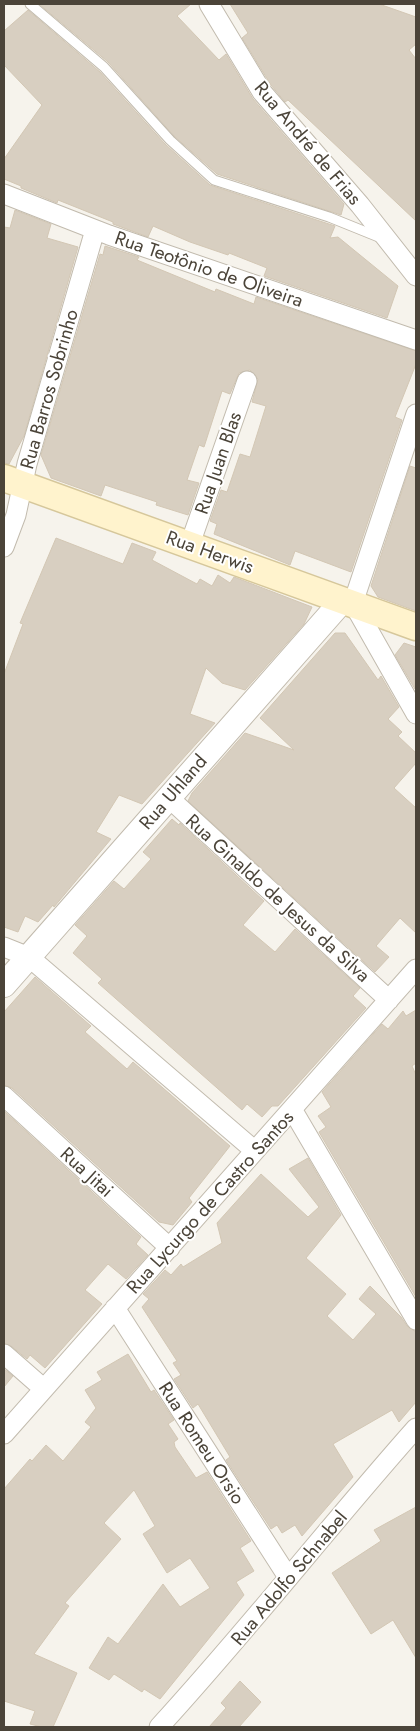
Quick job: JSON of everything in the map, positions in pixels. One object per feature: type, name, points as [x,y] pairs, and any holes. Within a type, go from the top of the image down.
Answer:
[{"type":"main road","name":"Rua Herwis","points":[[13,482],[190,544],[416,627]]},
{"type":"street","name":"Rua André de Frias","points":[[209,4],[262,92],[360,205],[416,276]]},
{"type":"street","name":"Rua Teotônio de Oliveira","points":[[4,194],[96,230],[416,340]]},
{"type":"street","name":"Rua Barros Sobrinho","points":[[4,547],[16,515],[13,482],[96,230]]},
{"type":"street","name":"Rua Juan Blas","points":[[190,544],[247,381]]},
{"type":"street","points":[[416,414],[348,601],[416,714]]},
{"type":"street","name":"Rua Uhland","points":[[4,985],[168,797],[348,601]]},
{"type":"street","name":"Rua Ginaldo de Jesus da Silva","points":[[168,797],[389,1000]]},
{"type":"street","points":[[4,947],[29,957],[254,1150]]},
{"type":"street","name":"Rua Lycurgo de Castro Santos","points":[[4,1434],[416,969]]},
{"type":"street","name":"Rua Jitai","points":[[4,1096],[170,1248]]},
{"type":"street","points":[[292,1109],[416,1320]]},
{"type":"street","name":"Rua Romeu Orsio","points":[[115,1308],[288,1577]]},
{"type":"street","points":[[4,1354],[44,1389]]},
{"type":"street","name":"Rua Adolfo Schnabel","points":[[159,1727],[216,1666],[288,1577],[416,1428]]},
{"type":"lane","points":[[30,4],[104,67],[170,140],[214,180],[329,217],[387,240]]},
{"type":"building","points":[[39,4],[191,4],[177,16],[219,60],[226,54],[253,99],[344,204],[341,215],[217,174],[174,136],[108,62]]},
{"type":"building","points":[[230,4],[379,4],[416,17],[416,44],[409,50],[416,59],[416,221],[288,100],[285,102],[271,85],[242,38],[248,33]]},
{"type":"building","points":[[28,10],[100,72],[165,144],[210,185],[335,226],[330,238],[338,237],[398,286],[387,318],[264,276],[267,268],[229,253],[228,255],[190,242],[153,226],[148,237],[58,200],[57,203],[4,179],[4,159],[42,105],[4,65],[4,31]]},
{"type":"building","points":[[15,210],[51,224],[47,238],[78,247],[24,436],[9,464],[4,463],[4,227],[10,228]]},
{"type":"building","points":[[105,246],[139,257],[137,260],[215,292],[216,289],[254,304],[256,297],[416,351],[416,364],[395,417],[402,420],[351,572],[295,551],[290,565],[214,534],[217,524],[210,521],[221,490],[227,492],[240,454],[250,457],[266,406],[252,402],[258,379],[250,370],[239,373],[230,394],[222,391],[204,447],[199,445],[187,480],[199,483],[188,515],[156,505],[157,502],[105,485],[101,496],[51,478],[41,455],[100,254],[103,255]]},
{"type":"building","points":[[410,466],[416,468],[416,611],[378,597],[371,586]]},
{"type":"building","points":[[56,538],[123,564],[132,543],[156,552],[152,560],[197,584],[200,579],[212,586],[218,575],[230,583],[234,577],[312,607],[304,624],[245,690],[222,683],[206,668],[190,714],[215,723],[142,804],[119,795],[96,832],[111,839],[54,907],[53,905],[38,922],[25,916],[18,932],[4,927],[4,674],[23,624],[20,623]]},
{"type":"building","points":[[335,633],[345,633],[378,680],[381,676],[399,707],[388,719],[402,732],[398,736],[416,753],[416,763],[394,788],[416,808],[416,933],[400,918],[376,946],[389,957],[375,972],[188,801],[192,793],[245,733],[294,750],[260,718]]},
{"type":"building","points":[[404,643],[416,647],[415,689],[395,655]]},
{"type":"building","points":[[172,819],[179,825],[180,823],[264,901],[243,925],[275,952],[295,929],[360,988],[353,996],[366,1008],[278,1106],[272,1106],[262,1117],[247,1104],[242,1110],[98,983],[102,979],[73,953],[87,936],[75,925],[114,881],[124,889],[151,859],[143,852]]},
{"type":"building","points":[[35,977],[91,1026],[85,1032],[127,1069],[133,1062],[230,1146],[189,1198],[192,1202],[173,1225],[159,1222],[12,1088],[4,1085],[4,1012]]},
{"type":"building","points":[[416,1010],[416,1063],[412,1066],[416,1075],[416,1297],[319,1132],[326,1127],[318,1116],[331,1107],[322,1092],[382,1024],[388,1029],[403,1011],[406,1016]]},
{"type":"building","points":[[4,1111],[141,1237],[136,1244],[148,1255],[126,1279],[108,1264],[85,1290],[102,1304],[45,1368],[30,1355],[27,1359],[11,1346],[4,1343]]},
{"type":"building","points":[[308,1158],[341,1215],[306,1258],[346,1294],[327,1316],[353,1340],[376,1314],[359,1299],[370,1286],[401,1317],[407,1326],[416,1332],[416,1402],[399,1422],[392,1410],[333,1444],[353,1477],[302,1536],[295,1525],[282,1533],[277,1525],[271,1529],[226,1460],[230,1457],[198,1404],[193,1408],[174,1379],[181,1375],[173,1363],[177,1361],[142,1307],[149,1299],[143,1294],[165,1270],[171,1275],[181,1264],[183,1267],[222,1243],[217,1223],[261,1174],[308,1217],[319,1207],[289,1169]]},
{"type":"building","points":[[128,1354],[151,1392],[154,1390],[174,1420],[168,1424],[178,1439],[174,1442],[175,1447],[196,1478],[207,1472],[251,1541],[240,1548],[254,1571],[236,1582],[244,1595],[160,1699],[144,1689],[142,1692],[114,1674],[109,1680],[89,1668],[108,1637],[118,1644],[163,1584],[180,1607],[210,1588],[190,1558],[167,1573],[143,1534],[155,1526],[134,1490],[104,1523],[121,1539],[65,1603],[69,1606],[34,1654],[77,1673],[53,1727],[42,1727],[30,1724],[35,1711],[4,1701],[4,1489],[30,1459],[32,1461],[46,1445],[63,1461],[91,1427],[85,1422],[96,1408],[85,1390],[102,1380],[97,1372]]},
{"type":"building","points":[[4,1369],[13,1376],[4,1387]]},
{"type":"building","points":[[416,1507],[416,1658],[393,1620],[371,1634],[332,1573],[381,1541],[374,1530]]},
{"type":"building","points":[[240,1681],[261,1702],[239,1727],[209,1727],[226,1708],[221,1703]]}]
